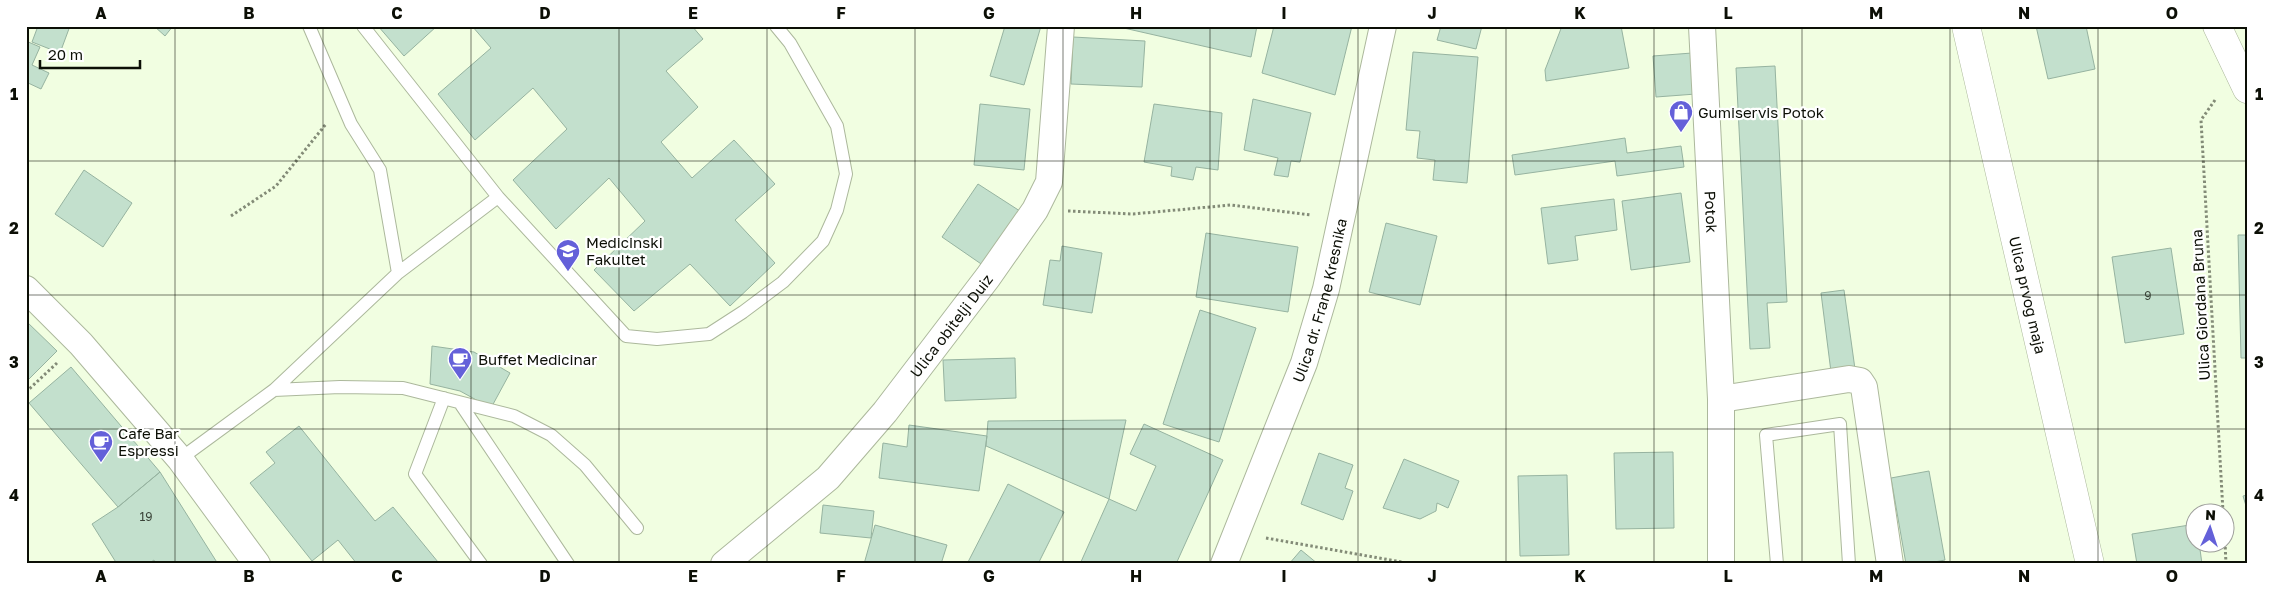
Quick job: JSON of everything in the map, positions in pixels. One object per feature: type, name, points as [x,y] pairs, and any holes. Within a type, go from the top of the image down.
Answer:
[{"type":"main road","name":"Ulica prvog maja","points":[[1966,26],[2090,564]]},
{"type":"main road","points":[[2217,26],[2247,89]]},
{"type":"street","name":"Ulica obitelji Duiz","points":[[724,564],[828,478],[885,412],[988,277],[1035,210],[1048,182],[1061,26]]},
{"type":"street","name":"Ulica dr. Frane Kresnika","points":[[1224,564],[1304,363],[1326,289],[1383,26]]},
{"type":"street","name":"Potok","points":[[1702,26],[1721,399],[1721,564]]},
{"type":"street","points":[[26,289],[81,344],[180,459],[257,564]]},
{"type":"street","points":[[1721,399],[1849,379],[1860,381],[1864,387],[1890,564]]},
{"type":"lane","points":[[309,26],[351,124],[380,170],[398,273]]},
{"type":"lane","points":[[363,26],[498,197],[626,336],[657,339],[708,334],[743,312],[783,282],[823,241],[837,210],[846,174],[837,126],[790,44],[776,26]]},
{"type":"lane","points":[[180,459],[274,390],[398,273],[498,197]]},
{"type":"lane","points":[[274,390],[340,387],[403,388],[514,416],[551,434],[585,465],[636,528]]},
{"type":"lane","points":[[444,398],[415,474],[481,564]]},
{"type":"lane","points":[[460,403],[568,564]]},
{"type":"lane","points":[[1778,564],[1766,435],[1840,424],[1849,564]]},
{"type":"path","name":"Ulica Giordana Bruna","points":[[2215,100],[2202,120],[2222,502]]},
{"type":"path","points":[[231,216],[276,186],[342,104]]},
{"type":"path","points":[[1061,210],[1133,214],[1231,205],[1316,216]]},
{"type":"path","points":[[26,392],[62,358]]},
{"type":"path","points":[[1257,537],[1413,564]]},
{"type":"building","points":[[38,26],[70,26],[60,53],[32,42]]},
{"type":"building","points":[[154,26],[173,26],[165,36]]},
{"type":"building","points":[[378,26],[437,26],[404,56]]},
{"type":"building","points":[[472,26],[692,26],[703,39],[666,71],[698,107],[661,142],[692,178],[734,140],[775,184],[735,220],[775,263],[730,306],[690,264],[634,311],[594,270],[645,221],[609,178],[556,229],[513,180],[567,129],[533,88],[475,140],[438,94],[491,48]]},
{"type":"building","points":[[1005,26],[1041,26],[1024,85],[990,76]]},
{"type":"building","points":[[1115,26],[1257,26],[1251,57]]},
{"type":"building","points":[[1274,26],[1352,26],[1335,95],[1262,73]]},
{"type":"building","points":[[1441,26],[1482,26],[1476,49],[1437,40]]},
{"type":"building","points":[[1562,26],[1621,26],[1629,68],[1546,81],[1545,70]]},
{"type":"building","points":[[2036,26],[2086,26],[2095,69],[2048,79]]},
{"type":"building","points":[[1073,37],[1145,41],[1142,87],[1071,84]]},
{"type":"building","points":[[26,41],[40,47],[32,65],[49,73],[41,89],[26,82]]},
{"type":"building","points":[[1413,52],[1478,57],[1467,183],[1433,180],[1435,160],[1417,158],[1420,131],[1406,130]]},
{"type":"building","points":[[1692,53],[1696,94],[1656,97],[1653,56]]},
{"type":"building","points":[[1775,66],[1787,302],[1767,303],[1770,348],[1750,349],[1736,68]]},
{"type":"building","points":[[1253,99],[1311,113],[1300,162],[1291,161],[1288,177],[1274,175],[1278,158],[1244,150]]},
{"type":"building","points":[[980,104],[1030,109],[1024,170],[974,165]]},
{"type":"building","points":[[1154,104],[1222,113],[1218,170],[1196,167],[1193,180],[1171,176],[1172,167],[1144,162]]},
{"type":"building","points":[[1625,138],[1627,153],[1681,146],[1684,167],[1617,176],[1615,161],[1515,175],[1512,155]]},
{"type":"building","points":[[84,170],[132,203],[103,247],[55,214]]},
{"type":"building","points":[[978,184],[1023,213],[987,268],[942,237]]},
{"type":"building","points":[[1681,193],[1690,262],[1631,270],[1622,201]]},
{"type":"building","points":[[1614,199],[1617,230],[1575,236],[1578,260],[1548,264],[1541,208]]},
{"type":"building","points":[[1386,223],[1437,236],[1420,305],[1369,292]]},
{"type":"building","points":[[1206,233],[1298,247],[1288,312],[1196,297]]},
{"type":"building","points":[[2238,235],[2247,235],[2247,358],[2241,358]]},
{"type":"building","points":[[1062,246],[1102,253],[1092,313],[1043,305],[1050,260],[1060,261]]},
{"type":"building","points":[[2171,248],[2184,334],[2125,343],[2112,257]]},
{"type":"building","points":[[1844,290],[1855,369],[1831,372],[1821,293]]},
{"type":"building","points":[[1200,310],[1256,328],[1219,442],[1163,424]]},
{"type":"building","points":[[26,321],[57,351],[26,382]]},
{"type":"building","points":[[432,346],[474,352],[510,373],[491,408],[460,391],[430,384]]},
{"type":"building","points":[[1015,358],[1016,398],[945,401],[943,360]]},
{"type":"building","points":[[71,367],[160,472],[118,507],[29,403]]},
{"type":"building","points":[[1126,420],[1109,499],[986,446],[988,421]]},
{"type":"building","points":[[1144,424],[1223,460],[1176,564],[1080,564],[1109,499],[1136,511],[1156,466],[1130,454]]},
{"type":"building","points":[[909,425],[987,436],[979,491],[879,478],[883,443],[907,447]]},
{"type":"building","points":[[299,426],[375,521],[393,507],[438,562],[435,564],[357,564],[338,540],[312,561],[250,483],[275,463],[266,452]]},
{"type":"building","points":[[1673,452],[1674,528],[1616,529],[1614,453]]},
{"type":"building","points":[[1319,453],[1353,465],[1345,488],[1353,491],[1343,520],[1301,504]]},
{"type":"building","points":[[1404,459],[1459,481],[1448,508],[1437,503],[1436,511],[1420,519],[1383,508]]},
{"type":"building","points":[[1929,471],[1945,560],[1924,564],[1906,564],[1891,478]]},
{"type":"building","points":[[160,472],[218,564],[156,564],[154,560],[148,564],[117,564],[92,524],[118,507]]},
{"type":"building","points":[[1567,475],[1569,555],[1520,556],[1518,476]]},
{"type":"building","points":[[1008,484],[1064,512],[1038,564],[967,564]]},
{"type":"building","points":[[2247,495],[2247,509],[2243,496]]},
{"type":"building","points":[[823,505],[874,511],[871,538],[820,533]]},
{"type":"building","points":[[875,525],[947,545],[941,564],[864,564]]},
{"type":"building","points":[[2186,526],[2186,552],[2200,552],[2202,564],[2137,564],[2132,534]]},
{"type":"building","points":[[1301,550],[1318,564],[1289,564]]},
{"type":"place","name":"Gumiservis Potok","points":[[1681,133]]},
{"type":"place","name":"Medicinski Fakultet","points":[[568,272]]},
{"type":"place","name":"Buffet Medicinar","points":[[460,380]]},
{"type":"place","name":"Cafe Bar Espressi","points":[[101,463]]}]
